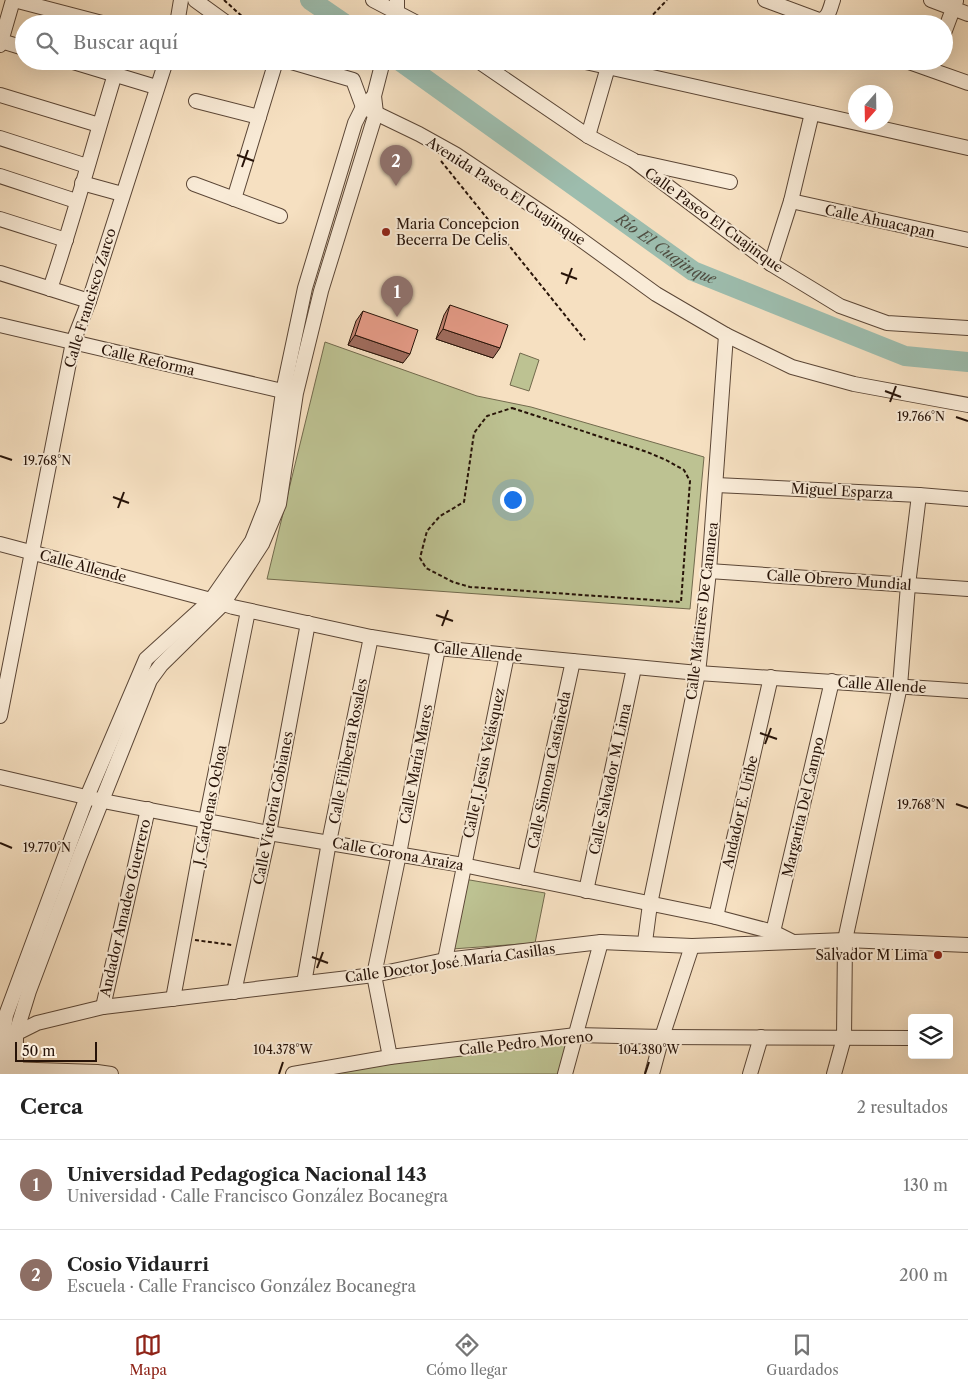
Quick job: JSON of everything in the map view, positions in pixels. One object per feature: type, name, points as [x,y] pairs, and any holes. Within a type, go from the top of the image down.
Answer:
[{"type":"street","points":[[15,46],[0,43],[13,0],[71,15]]},
{"type":"street","points":[[178,15],[181,0]]},
{"type":"street","points":[[195,0],[216,15]]},
{"type":"street","points":[[372,0],[396,12]]},
{"type":"street","points":[[766,0],[806,15]]},
{"type":"street","points":[[827,15],[832,0]]},
{"type":"street","points":[[930,0],[955,4],[968,14]]},
{"type":"street","points":[[102,70],[156,86]]},
{"type":"street","name":"Calle Francisco Zarco","points":[[0,716],[73,342],[89,301],[162,70]]},
{"type":"street","points":[[234,199],[273,70]]},
{"type":"street","points":[[319,70],[353,80],[363,107]]},
{"type":"street","points":[[290,393],[376,113],[374,96],[380,70]]},
{"type":"street","name":"Calle Paseo El Cuajinque","points":[[491,70],[588,136],[633,160],[771,264],[840,306],[887,323],[968,328]]},
{"type":"street","points":[[588,136],[607,70]]},
{"type":"street","points":[[621,70],[968,148]]},
{"type":"street","points":[[940,70],[968,83]]},
{"type":"street","points":[[50,289],[116,74]]},
{"type":"street","points":[[0,96],[100,126]]},
{"type":"street","points":[[8,1071],[16,1033],[33,982],[150,680],[217,602],[252,541],[267,503],[290,393],[305,288],[355,123],[363,107],[374,96]]},
{"type":"street","points":[[196,102],[259,117]]},
{"type":"street","name":"Avenida Paseo El Cuajinque","points":[[363,107],[455,154],[565,228],[656,294],[726,335],[792,367],[854,384],[968,405]]},
{"type":"street","points":[[771,264],[791,201],[812,113]]},
{"type":"street","points":[[0,138],[87,166]]},
{"type":"street","points":[[633,160],[730,182]]},
{"type":"street","points":[[0,176],[76,201]]},
{"type":"street","points":[[82,182],[122,194]]},
{"type":"street","points":[[194,184],[280,216]]},
{"type":"street","name":"Calle Ahuacapan","points":[[791,201],[968,240]]},
{"type":"street","points":[[0,220],[66,240]]},
{"type":"street","points":[[0,273],[89,301]]},
{"type":"street","points":[[305,288],[321,291]]},
{"type":"street","name":"Calle Reforma","points":[[0,325],[290,393]]},
{"type":"street","name":"Calle Mártires De Cananea","points":[[645,942],[650,904],[698,673],[709,571],[726,335]]},
{"type":"street","name":"Miguel Esparza","points":[[716,485],[968,499]]},
{"type":"street","points":[[834,1074],[844,1038],[845,940],[900,686],[908,585],[919,495]]},
{"type":"street","name":"Calle Allende","points":[[0,544],[248,611],[370,637],[438,648],[634,668],[968,691]]},
{"type":"street","name":"Calle Obrero Mundial","points":[[709,571],[968,589]]},
{"type":"street","points":[[8,1071],[1,1042],[6,1015],[86,797],[146,660],[217,602]]},
{"type":"street","name":"J. Cárdenas Ochoa","points":[[173,999],[206,820],[248,611]]},
{"type":"street","name":"Calle Victoria Cobianes","points":[[234,992],[269,833],[308,623]]},
{"type":"street","name":"Calle Filiberta Rosales","points":[[304,983],[329,842],[370,637]]},
{"type":"street","name":"Calle María Mares","points":[[390,1057],[374,975],[438,648]]},
{"type":"street","name":"Calle J. Jesús Velásquez","points":[[445,960],[506,655]]},
{"type":"street","name":"Calle Simona Castañeda","points":[[526,878],[573,661]]},
{"type":"street","name":"Calle Salvador M. Lima","points":[[586,891],[634,668]]},
{"type":"street","name":"Andador E. Uribe","points":[[716,917],[771,677]]},
{"type":"street","name":"Margarita Del Campo","points":[[774,932],[832,681]]},
{"type":"street","name":"Calle Corona Araiza","points":[[0,777],[102,801],[269,833],[463,865],[716,917],[774,932],[794,942]]},
{"type":"street","name":"Andador Amadeo Guerrero","points":[[103,1007],[148,809]]},
{"type":"street","name":"Calle Doctor José María Casillas","points":[[1,1042],[37,1023],[103,1007],[374,975],[445,960],[601,942],[645,942],[692,946],[845,940],[968,945]]},
{"type":"street","points":[[565,1074],[601,942]]},
{"type":"street","points":[[652,1074],[692,946]]},
{"type":"street","name":"Calle Pedro Moreno","points":[[300,1073],[390,1057],[576,1035],[908,1038]]},
{"type":"street","points":[[750,1074],[761,1037]]},
{"type":"street","points":[[8,1071],[97,1072],[111,1074]]},
{"type":"path","points":[[224,0],[240,15]]},
{"type":"path","points":[[653,15],[667,0]]},
{"type":"path","points":[[437,156],[585,340]]},
{"type":"path","points":[[512,408],[596,434],[666,460],[684,470],[690,481],[681,602],[470,587],[453,582],[426,568],[420,558],[427,531],[440,516],[464,502],[474,433],[487,416],[512,408]]},
{"type":"path","points":[[185,938],[244,947]]},
{"type":"green space","points":[[325,342],[477,396],[531,407],[704,457],[690,609],[267,579]]},
{"type":"green space","points":[[520,353],[539,360],[529,391],[510,385]]},
{"type":"green space","points":[[464,879],[545,893],[535,943],[452,949]]},
{"type":"green space","points":[[576,1035],[565,1074],[303,1074]]},
{"type":"building","points":[[450,305],[508,325],[500,348],[443,329]]},
{"type":"building","points":[[363,311],[418,330],[410,354],[355,335]]},
{"type":"waterway","name":"Río El Cuajinque","points":[[310,0],[332,15]]},
{"type":"waterway","name":"Río El Cuajinque","points":[[413,70],[693,271],[905,356],[968,362]]},
{"type":"place","name":"Cosio Vidaurri","points":[[396,186]]},
{"type":"place","name":"Maria Concepcion Becerra De Celis","points":[[386,232]]},
{"type":"place","name":"Universidad Pedagogica Nacional 143","points":[[397,317]]},
{"type":"place","name":"Salvador M Lima","points":[[938,955]]}]
